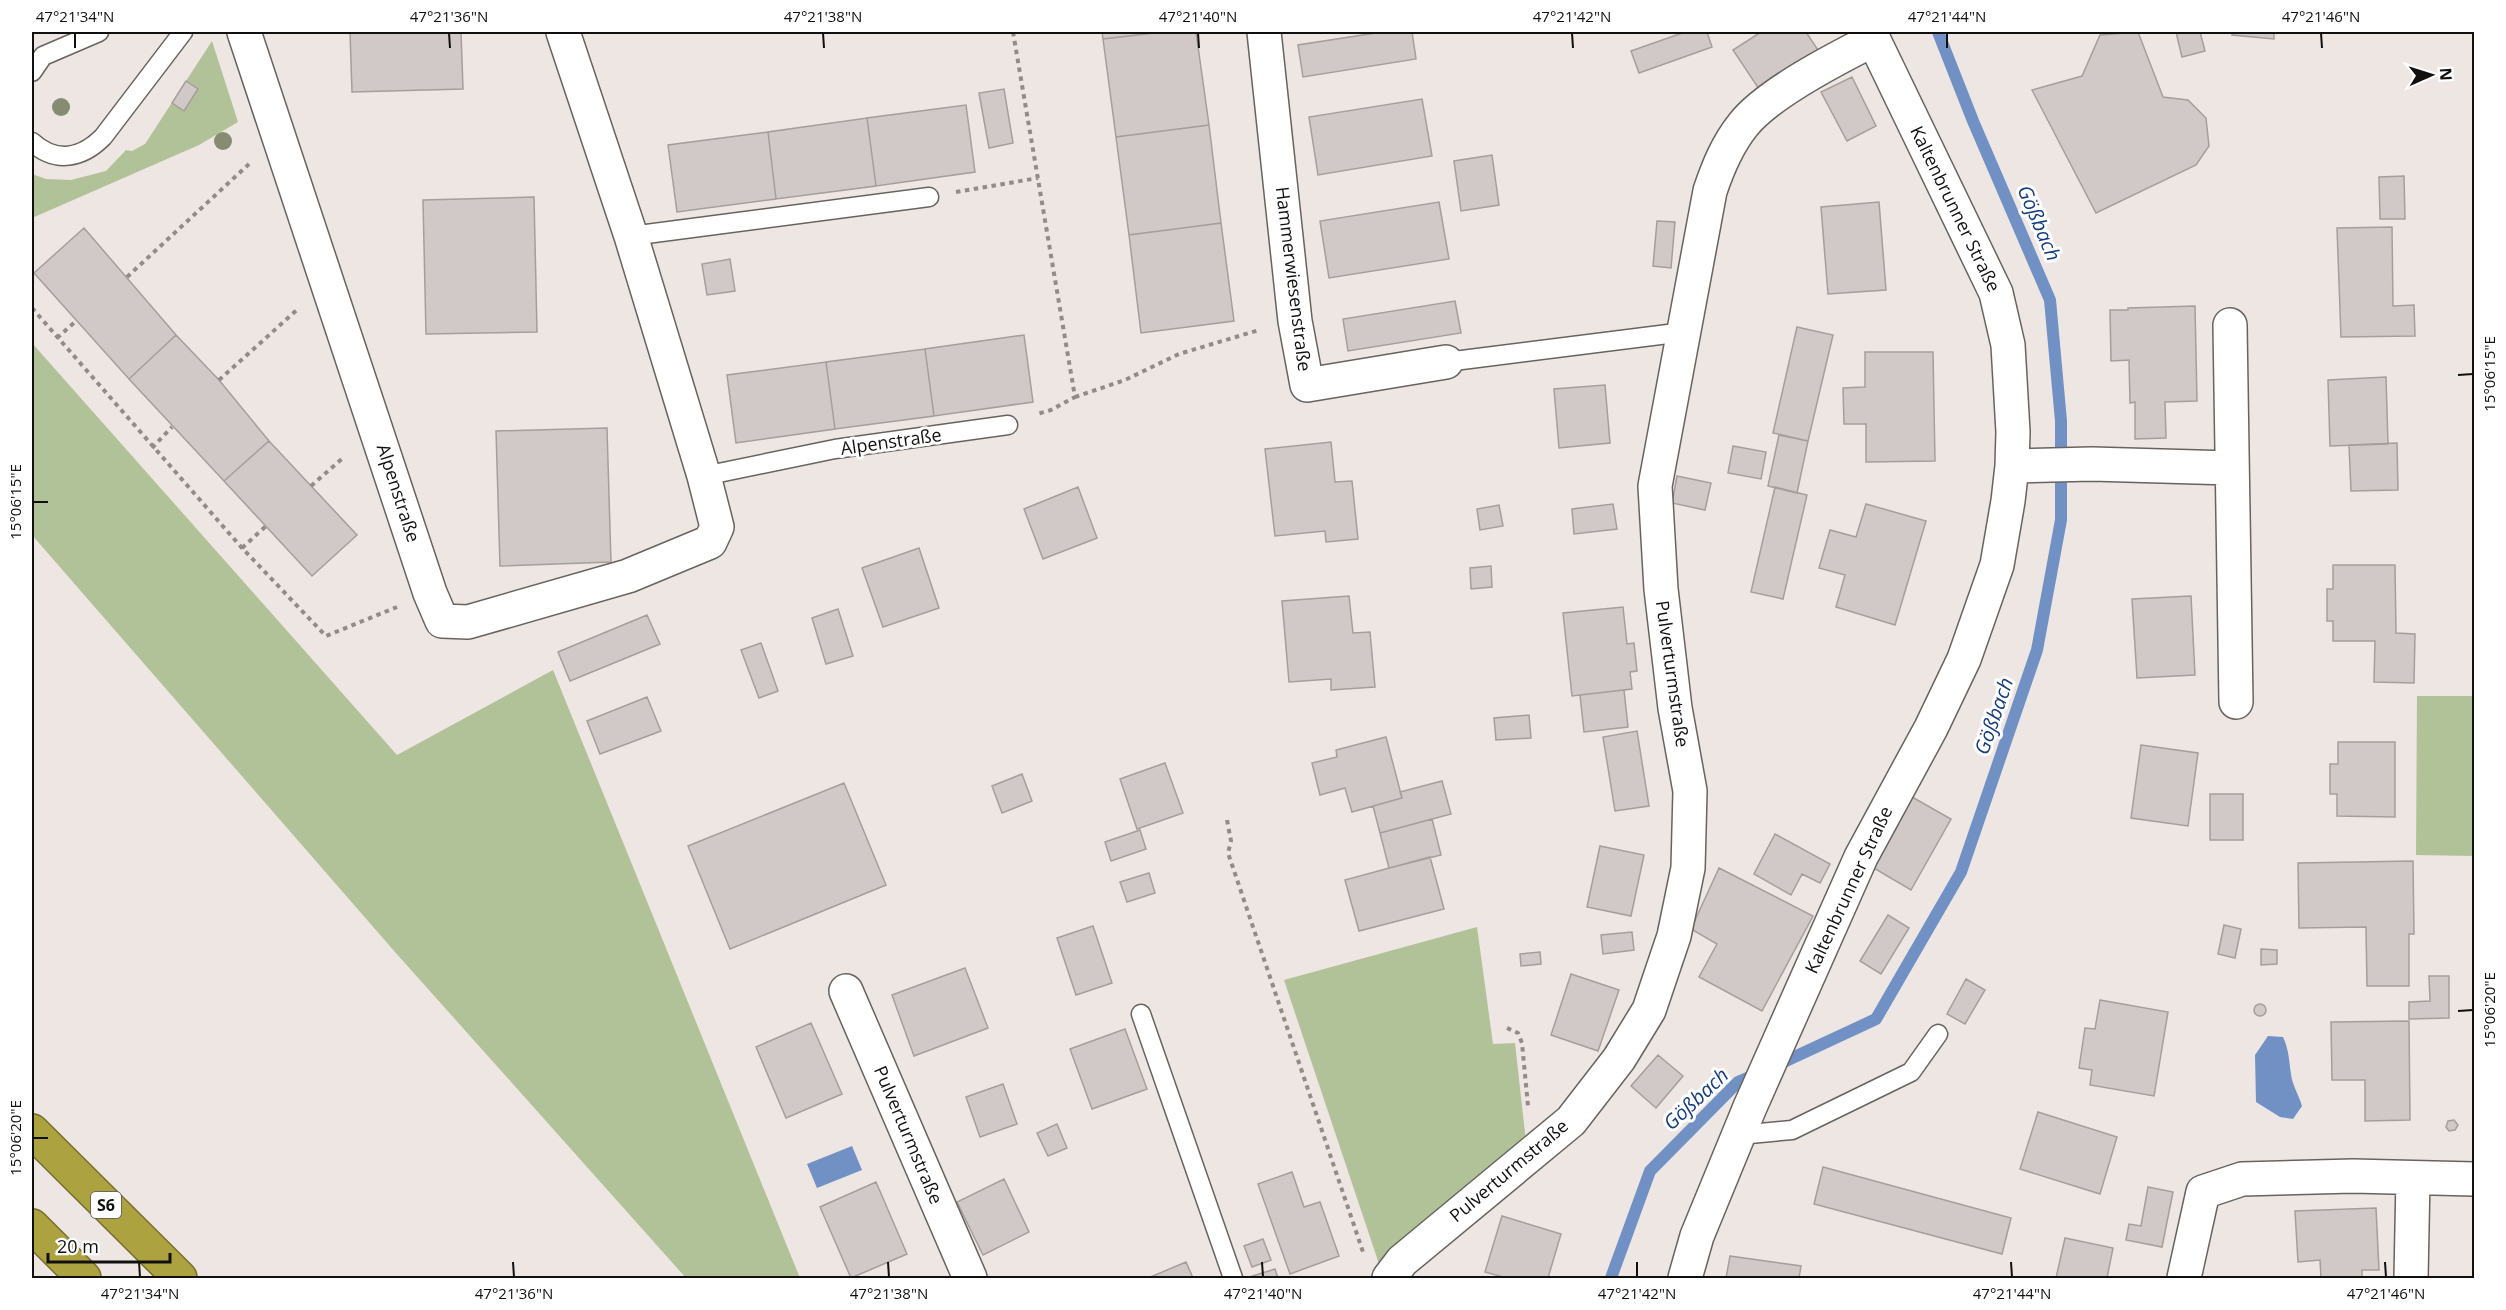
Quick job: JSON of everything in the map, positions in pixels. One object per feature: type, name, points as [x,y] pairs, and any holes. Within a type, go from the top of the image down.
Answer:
[{"type":"highway","name":"S6","points":[[32,1131],[180,1278]]},
{"type":"highway","points":[[32,1226],[84,1278]]},
{"type":"street","name":"Alpenstraße","points":[[244,32],[430,593],[442,621],[468,622],[628,576],[710,542],[717,527],[704,476],[631,236],[563,32]]},
{"type":"street","name":"Hammerwiesenstraße","points":[[1263,32],[1295,321],[1307,385],[1446,362]]},
{"type":"street","name":"Pulverturmstraße","points":[[1389,1278],[1402,1260],[1571,1121],[1619,1059],[1648,1010],[1674,936],[1688,868],[1690,791],[1675,708],[1661,589],[1655,486],[1710,191],[1721,159],[1744,124],[1780,93],[1872,36]]},
{"type":"street","name":"Kaltenbrunner Straße","points":[[1685,1278],[1697,1236],[1745,1121],[1861,857],[1931,728],[1964,659],[1996,565],[2024,467],[2008,345],[1996,293],[1872,36]]},
{"type":"street","points":[[2230,325],[2236,702]]},
{"type":"street","points":[[2024,467],[2092,464],[2231,468]]},
{"type":"street","name":"Pulverturmstraße","points":[[846,991],[970,1278]]},
{"type":"street","points":[[2184,1278],[2203,1192],[2242,1179],[2353,1176],[2475,1179]]},
{"type":"street","points":[[2411,1278],[2413,1178]]},
{"type":"lane","points":[[32,72],[43,56],[99,32]]},
{"type":"lane","points":[[32,142],[52,155],[81,153],[92,148],[103,137],[183,32]]},
{"type":"lane","points":[[631,236],[929,197]]},
{"type":"lane","points":[[1446,362],[1684,332]]},
{"type":"lane","name":"Alpenstraße","points":[[704,476],[835,449],[1008,425]]},
{"type":"lane","points":[[1141,1014],[1233,1278]]},
{"type":"lane","points":[[1745,1121],[1792,1130],[1911,1072],[1938,1034]]},
{"type":"path","points":[[1013,32],[1075,397]]},
{"type":"path","points":[[127,277],[279,137]]},
{"type":"path","points":[[929,197],[1038,178]]},
{"type":"path","points":[[219,380],[327,282]]},
{"type":"path","points":[[32,308],[152,448],[242,548],[326,636],[430,593]]},
{"type":"path","points":[[57,338],[76,321]]},
{"type":"path","points":[[1042,412],[1075,397],[1125,380],[1179,354],[1222,339],[1295,321]]},
{"type":"path","points":[[152,448],[172,426]]},
{"type":"path","points":[[242,548],[266,526]]},
{"type":"path","points":[[1227,820],[1231,841],[1228,853],[1365,1256]]},
{"type":"path","points":[[1507,1028],[1518,1033],[1522,1043],[1533,1152]]},
{"type":"green space","points":[[212,41],[238,122],[199,145],[32,218],[32,174],[46,179],[71,180],[106,171],[126,150],[132,151],[145,144]]},
{"type":"green space","points":[[32,343],[397,755],[553,670],[800,1278],[686,1278],[395,952],[32,535]]},
{"type":"green space","points":[[2417,696],[2474,696],[2474,856],[2416,855]]},
{"type":"green space","points":[[1477,927],[1493,1044],[1515,1043],[1526,1142],[1379,1264],[1284,980]]},
{"type":"water","points":[[2268,1036],[2283,1037],[2286,1046],[2292,1078],[2302,1106],[2293,1119],[2280,1117],[2256,1102],[2255,1055]]},
{"type":"water","points":[[852,1146],[862,1170],[817,1188],[807,1164]]},
{"type":"building","points":[[350,32],[461,32],[463,89],[352,92]]},
{"type":"building","points":[[1102,32],[1163,32],[1103,39]]},
{"type":"building","points":[[1163,32],[1196,32],[1209,125],[1116,137],[1103,39]]},
{"type":"building","points":[[1382,32],[1412,32],[1416,59],[1303,77],[1298,45]]},
{"type":"building","points":[[1685,32],[1707,32],[1712,47],[1639,73],[1631,51]]},
{"type":"building","points":[[1761,32],[1806,32],[1818,50],[1759,89],[1733,50]]},
{"type":"building","points":[[2138,32],[2163,97],[2188,100],[2206,118],[2209,146],[2196,165],[2096,213],[2032,90],[2082,76],[2100,35]]},
{"type":"building","points":[[2176,32],[2200,32],[2205,51],[2182,57]]},
{"type":"building","points":[[2233,32],[2274,32],[2274,39],[2232,35]]},
{"type":"building","points":[[1852,77],[1876,126],[1847,141],[1821,92]]},
{"type":"building","points":[[186,81],[198,89],[184,111],[172,103]]},
{"type":"building","points":[[1004,89],[1013,143],[989,148],[979,93]]},
{"type":"building","points":[[1422,99],[1432,156],[1318,175],[1309,117]]},
{"type":"building","points":[[966,105],[975,172],[876,186],[867,118]]},
{"type":"building","points":[[867,118],[876,186],[776,199],[768,132]]},
{"type":"building","points":[[1209,125],[1221,223],[1129,235],[1116,137]]},
{"type":"building","points":[[768,132],[776,199],[677,212],[668,145]]},
{"type":"building","points":[[1492,155],[1499,205],[1461,211],[1454,161]]},
{"type":"building","points":[[2404,176],[2405,219],[2380,219],[2379,177]]},
{"type":"building","points":[[534,197],[537,332],[426,334],[423,200]]},
{"type":"building","points":[[1439,202],[1449,259],[1329,278],[1320,221]]},
{"type":"building","points":[[1879,202],[1886,290],[1828,294],[1821,207]]},
{"type":"building","points":[[1657,221],[1675,222],[1671,268],[1653,266]]},
{"type":"building","points":[[1221,223],[1234,321],[1141,333],[1129,235]]},
{"type":"building","points":[[2392,227],[2393,306],[2414,305],[2415,336],[2341,337],[2337,228]]},
{"type":"building","points":[[84,228],[176,335],[129,379],[34,273]]},
{"type":"building","points":[[730,259],[735,291],[707,295],[702,264]]},
{"type":"building","points":[[1455,301],[1461,333],[1348,351],[1343,319]]},
{"type":"building","points":[[2195,306],[2197,401],[2165,402],[2166,438],[2135,439],[2135,402],[2130,403],[2129,360],[2111,361],[2110,310]]},
{"type":"building","points":[[1797,327],[1833,335],[1808,441],[1773,433]]},
{"type":"building","points":[[176,335],[219,380],[269,441],[224,481],[129,379]]},
{"type":"building","points":[[1024,335],[1033,402],[934,416],[925,349]]},
{"type":"building","points":[[925,349],[934,416],[835,429],[826,362]]},
{"type":"building","points":[[1865,352],[1933,352],[1935,461],[1866,462],[1866,424],[1844,424],[1843,388],[1865,387]]},
{"type":"building","points":[[826,362],[835,429],[736,443],[727,375]]},
{"type":"building","points":[[2386,377],[2388,444],[2330,446],[2328,380]]},
{"type":"building","points":[[1605,385],[1610,443],[1559,448],[1554,389]]},
{"type":"building","points":[[607,428],[611,562],[500,566],[496,431]]},
{"type":"building","points":[[1779,435],[1808,441],[1797,493],[1768,486]]},
{"type":"building","points":[[269,441],[357,535],[312,576],[224,481]]},
{"type":"building","points":[[1331,442],[1335,482],[1352,481],[1358,539],[1326,542],[1325,531],[1275,536],[1265,449]]},
{"type":"building","points":[[2397,443],[2398,490],[2351,491],[2349,445]]},
{"type":"building","points":[[1733,446],[1766,452],[1761,479],[1728,473]]},
{"type":"building","points":[[1677,476],[1711,483],[1705,510],[1672,503]]},
{"type":"building","points":[[1078,487],[1097,538],[1043,559],[1024,509]]},
{"type":"building","points":[[1775,487],[1807,495],[1783,599],[1751,592]]},
{"type":"building","points":[[1613,504],[1617,529],[1574,534],[1572,509]]},
{"type":"building","points":[[1866,504],[1926,521],[1895,625],[1836,607],[1845,575],[1819,568],[1830,530],[1856,537]]},
{"type":"building","points":[[1499,505],[1503,526],[1480,530],[1477,509]]},
{"type":"building","points":[[919,548],[939,608],[883,627],[862,568]]},
{"type":"building","points":[[2333,565],[2395,565],[2396,633],[2415,634],[2414,683],[2374,682],[2375,641],[2333,641],[2333,621],[2327,621],[2327,589],[2333,589]]},
{"type":"building","points":[[1491,566],[1492,587],[1471,589],[1470,568]]},
{"type":"building","points":[[1349,596],[1353,633],[1370,632],[1375,687],[1331,690],[1331,679],[1289,682],[1282,601]]},
{"type":"building","points":[[2191,596],[2195,675],[2137,678],[2132,599]]},
{"type":"building","points":[[1623,607],[1627,644],[1634,643],[1637,671],[1630,672],[1632,689],[1572,696],[1563,613]]},
{"type":"building","points":[[838,609],[853,656],[826,664],[812,618]]},
{"type":"building","points":[[647,615],[660,644],[570,681],[558,652]]},
{"type":"building","points":[[761,643],[778,691],[759,698],[741,650]]},
{"type":"building","points":[[1624,690],[1628,727],[1584,732],[1580,695]]},
{"type":"building","points":[[647,697],[661,731],[600,754],[587,721]]},
{"type":"building","points":[[1529,715],[1531,738],[1496,740],[1494,718]]},
{"type":"building","points":[[1637,731],[1649,806],[1615,811],[1603,737]]},
{"type":"building","points":[[1386,737],[1402,798],[1352,812],[1345,788],[1320,795],[1312,763],[1337,757],[1336,750]]},
{"type":"building","points":[[2338,742],[2395,742],[2395,817],[2337,816],[2337,794],[2330,794],[2330,764],[2338,764]]},
{"type":"building","points":[[2141,745],[2198,753],[2188,826],[2131,818]]},
{"type":"building","points":[[1165,763],[1183,813],[1137,829],[1120,779]]},
{"type":"building","points":[[1022,774],[1032,801],[1002,813],[992,786]]},
{"type":"building","points":[[1442,781],[1451,814],[1380,833],[1373,806],[1402,798],[1400,792]]},
{"type":"building","points":[[844,783],[886,885],[730,949],[688,846]]},
{"type":"building","points":[[2210,794],[2243,794],[2243,840],[2210,840]]},
{"type":"building","points":[[1912,797],[1951,819],[1911,890],[1872,867]]},
{"type":"building","points":[[1432,819],[1441,855],[1389,868],[1380,833]]},
{"type":"building","points":[[1140,830],[1146,849],[1111,861],[1105,842]]},
{"type":"building","points":[[1775,834],[1830,864],[1820,883],[1802,874],[1791,895],[1754,874]]},
{"type":"building","points":[[1600,846],[1644,855],[1631,916],[1587,907]]},
{"type":"building","points":[[1430,857],[1444,909],[1359,931],[1345,880]]},
{"type":"building","points":[[2413,861],[2414,934],[2409,934],[2409,986],[2367,986],[2366,927],[2299,928],[2298,863]]},
{"type":"building","points":[[1719,868],[1813,916],[1762,1011],[1699,977],[1717,944],[1691,929]]},
{"type":"building","points":[[1149,873],[1155,893],[1127,902],[1120,882]]},
{"type":"building","points":[[1888,915],[1909,928],[1881,974],[1860,961]]},
{"type":"building","points":[[2224,925],[2241,929],[2235,958],[2218,954]]},
{"type":"building","points":[[1093,926],[1112,983],[1076,995],[1057,938]]},
{"type":"building","points":[[1632,932],[1634,950],[1603,954],[1601,935]]},
{"type":"building","points":[[2261,949],[2277,950],[2277,964],[2261,965]]},
{"type":"building","points":[[1540,952],[1541,964],[1521,966],[1520,954]]},
{"type":"building","points":[[965,968],[988,1028],[914,1056],[892,995]]},
{"type":"building","points":[[1571,974],[1619,990],[1598,1051],[1551,1035]]},
{"type":"building","points":[[2429,976],[2449,976],[2449,1018],[2409,1019],[2409,1002],[2430,1001]]},
{"type":"building","points":[[1966,979],[1985,990],[1965,1024],[1947,1014]]},
{"type":"building","points":[[2100,1000],[2168,1012],[2154,1096],[2090,1085],[2092,1070],[2079,1068],[2085,1028],[2095,1029]]},
{"type":"building","points":[[2262,1004],[2266,1010],[2262,1016],[2258,1016],[2254,1008]]},
{"type":"building","points":[[2409,1021],[2410,1120],[2365,1121],[2365,1080],[2332,1080],[2331,1022]]},
{"type":"building","points":[[811,1023],[842,1094],[786,1118],[756,1047]]},
{"type":"building","points":[[1125,1029],[1147,1089],[1092,1109],[1070,1049]]},
{"type":"building","points":[[1658,1055],[1683,1076],[1656,1108],[1631,1086]]},
{"type":"building","points":[[1003,1084],[1017,1124],[980,1137],[966,1097]]},
{"type":"building","points":[[2038,1112],[2117,1137],[2100,1194],[2020,1169]]},
{"type":"building","points":[[2454,1120],[2458,1125],[2455,1130],[2449,1131],[2446,1127],[2448,1121]]},
{"type":"building","points":[[1057,1124],[1067,1148],[1048,1156],[1037,1133]]},
{"type":"building","points":[[1823,1167],[2011,1218],[2002,1254],[1814,1204]]},
{"type":"building","points":[[1292,1172],[1304,1207],[1320,1202],[1339,1256],[1290,1274],[1258,1184]]},
{"type":"building","points":[[1004,1179],[1029,1232],[983,1255],[957,1202]]},
{"type":"building","points":[[876,1182],[907,1254],[851,1278],[820,1207]]},
{"type":"building","points":[[2148,1187],[2173,1192],[2162,1247],[2126,1240],[2129,1224],[2141,1226]]},
{"type":"building","points":[[2376,1208],[2379,1270],[2362,1270],[2362,1278],[2321,1278],[2320,1260],[2298,1262],[2295,1211]]},
{"type":"building","points":[[1502,1216],[1561,1234],[1548,1278],[1507,1278],[1485,1272]]},
{"type":"building","points":[[2065,1238],[2113,1248],[2107,1278],[2056,1278]]},
{"type":"building","points":[[1263,1239],[1271,1260],[1252,1267],[1244,1246]]},
{"type":"building","points":[[1730,1256],[1801,1266],[1799,1278],[1726,1278]]},
{"type":"building","points":[[1186,1262],[1193,1278],[1148,1278]]},
{"type":"building","points":[[1275,1269],[1278,1278],[1246,1278]]},
{"type":"waterway","name":"Gößbach","points":[[1775,1066],[1876,1019],[1961,872],[2037,650],[2061,520],[2061,421],[2050,300],[1973,121],[1938,32]]},
{"type":"waterway","name":"Gößbach","points":[[1611,1278],[1650,1171],[1738,1082],[1759,1073]]}]
